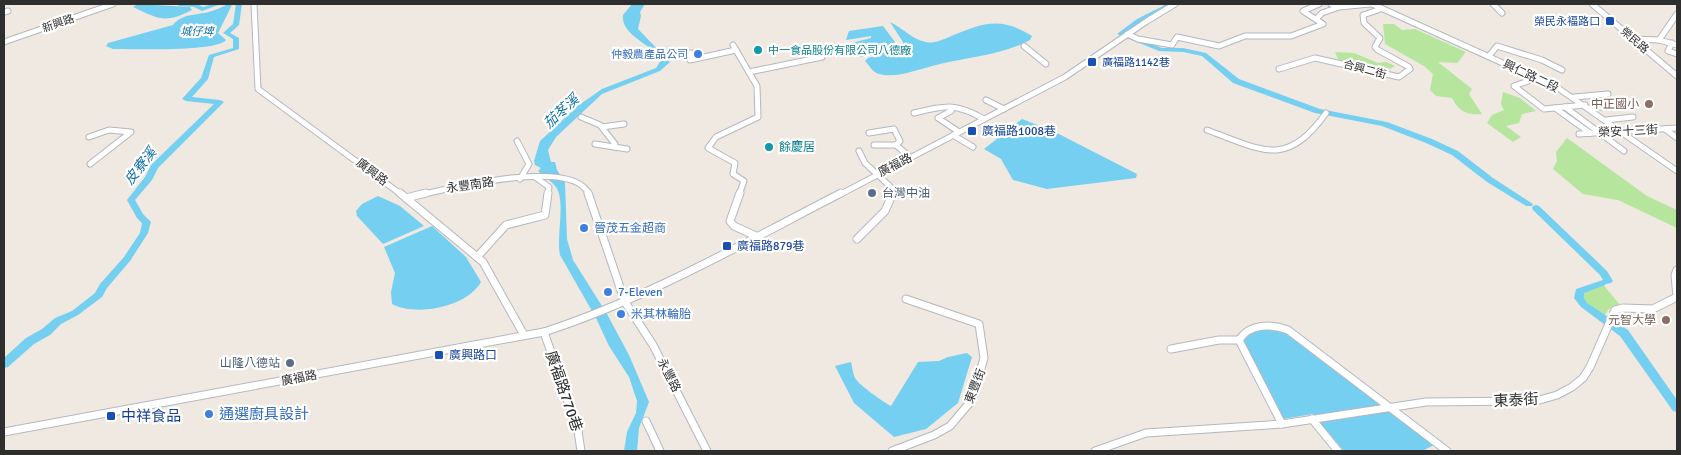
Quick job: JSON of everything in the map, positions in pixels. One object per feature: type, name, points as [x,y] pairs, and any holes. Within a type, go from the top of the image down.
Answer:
[{"type":"street","name":"新興路","points":[[4,42],[112,4]]},
{"type":"street","name":"廣興路","points":[[254,4],[258,89],[406,198],[477,257],[490,272],[524,335]]},
{"type":"street","name":"廣福路","points":[[4,432],[544,332],[591,316],[625,302],[756,236],[1065,77],[1140,24],[1176,4]]},
{"type":"street","points":[[1127,34],[1138,39],[1172,45],[1177,37],[1184,37],[1213,46],[1245,36],[1290,36],[1323,24],[1303,11],[1319,4]]},
{"type":"street","points":[[1331,4],[1340,7]]},
{"type":"street","points":[[1493,4],[1502,13]]},
{"type":"street","name":"榮民路","points":[[1592,4],[1677,76]]},
{"type":"street","points":[[1318,17],[1322,13],[1340,7],[1375,5]]},
{"type":"street","name":"興仁路二段","points":[[1375,5],[1537,78],[1574,97],[1677,171]]},
{"type":"street","name":"合興二街","points":[[1279,69],[1315,58],[1400,77],[1410,69],[1409,66],[1375,48],[1380,41],[1378,34],[1364,23],[1363,15],[1375,5]]},
{"type":"street","points":[[1659,40],[1677,14]]},
{"type":"street","points":[[1634,39],[1659,40],[1674,44],[1668,51],[1677,54]]},
{"type":"street","points":[[1024,46],[1046,64]]},
{"type":"street","points":[[1488,56],[1498,46],[1542,60],[1562,70]]},
{"type":"street","points":[[674,54],[691,53],[693,54],[690,60],[735,47],[757,86],[758,117],[716,137],[708,148],[736,163],[732,174],[744,181],[730,221],[734,226],[756,236]]},
{"type":"street","points":[[749,72],[822,57]]},
{"type":"street","points":[[1537,78],[1514,86],[1544,109],[1614,106]]},
{"type":"street","points":[[1574,97],[1608,94]]},
{"type":"street","points":[[986,100],[1004,109]]},
{"type":"street","points":[[914,113],[954,105],[963,106],[984,119]]},
{"type":"street","points":[[1565,107],[1624,151]]},
{"type":"street","points":[[1555,108],[1590,133]]},
{"type":"street","points":[[951,111],[938,118],[974,147]]},
{"type":"street","points":[[1207,130],[1260,150],[1287,149],[1306,139],[1326,113]]},
{"type":"street","points":[[581,117],[602,127],[615,144],[614,147]]},
{"type":"street","points":[[1606,120],[1633,117]]},
{"type":"street","points":[[602,127],[624,124]]},
{"type":"street","points":[[89,137],[106,129],[115,128],[130,132],[90,164]]},
{"type":"street","name":"榮安十三街","points":[[1579,134],[1677,128]]},
{"type":"street","points":[[868,133],[894,129],[900,141],[896,145]]},
{"type":"street","points":[[1665,129],[1677,138]]},
{"type":"street","points":[[517,141],[529,164],[520,179]]},
{"type":"street","points":[[595,144],[627,149]]},
{"type":"street","points":[[874,145],[896,145],[910,157]]},
{"type":"street","points":[[856,239],[884,211],[894,190],[865,163],[859,151]]},
{"type":"street","name":"永豐南路","points":[[406,198],[438,190],[535,177],[559,176],[572,179],[589,194],[625,302]]},
{"type":"street","points":[[477,257],[506,225],[546,215],[549,187],[535,177]]},
{"type":"street","name":"東泰街","points":[[1312,419],[1426,402],[1536,401],[1550,398],[1576,384],[1592,366],[1610,318],[1615,310],[1623,308],[1653,309],[1677,297],[1675,275],[1677,270]]},
{"type":"street","name":"東豐街","points":[[892,451],[934,435],[956,419],[972,400],[984,358],[979,324],[906,299]]},
{"type":"street","name":"永豐路","points":[[625,302],[653,345],[705,451]]},
{"type":"street","points":[[1239,340],[1241,335],[1256,327],[1273,324],[1288,330],[1447,451]]},
{"type":"street","name":"廣福路770巷","points":[[544,332],[578,431],[581,451]]},
{"type":"street","points":[[1171,349],[1219,340],[1239,340]]},
{"type":"street","points":[[1239,340],[1282,424]]},
{"type":"street","points":[[1095,451],[1146,432],[1282,424],[1312,419],[1338,451]]},
{"type":"street","points":[[646,421],[660,451]]},
{"type":"green space","points":[[1383,24],[1394,24],[1402,30],[1415,29],[1466,52],[1457,63],[1438,62],[1472,89],[1469,94],[1482,114],[1464,112],[1452,98],[1436,96],[1430,90],[1433,74],[1424,66],[1385,44]]},
{"type":"green space","points":[[1335,52],[1354,53],[1378,63],[1386,62],[1395,66],[1384,72],[1351,65],[1338,59]]},
{"type":"green space","points":[[1503,92],[1520,98],[1536,111],[1522,114],[1519,123],[1506,126],[1521,137],[1513,142],[1487,123],[1492,115],[1504,110],[1501,104]]},
{"type":"green space","points":[[1567,138],[1647,196],[1677,210],[1677,228],[1618,200],[1583,194],[1553,169],[1557,161],[1556,152]]},
{"type":"green space","points":[[1601,282],[1620,305],[1609,309],[1603,317],[1579,296],[1589,286]]},
{"type":"water","name":"城仔埤","points":[[138,4],[190,7],[192,10],[175,17],[162,18],[133,7]]},
{"type":"water","name":"城仔埤","points":[[232,4],[218,33],[226,40],[219,44],[173,49],[113,49],[106,46],[108,43],[173,25],[176,21],[190,15],[209,12]]},
{"type":"water","points":[[632,4],[645,4],[640,12],[638,29],[670,62],[660,71],[602,94],[556,137],[548,150],[551,162],[555,162],[557,170],[565,182],[567,239],[573,260],[607,314],[629,355],[649,402],[639,428],[637,451],[624,451],[627,432],[636,413],[637,401],[629,377],[609,346],[596,318],[560,255],[561,210],[559,193],[556,187],[538,171],[541,168],[535,165],[534,161],[540,141],[579,105],[602,89],[656,68],[660,62],[658,56],[633,35],[624,23],[623,15]]},
{"type":"water","points":[[890,22],[917,39],[929,42],[938,41],[981,25],[990,24],[1010,25],[1032,36],[1030,40],[997,52],[902,74],[879,74],[871,69],[865,61],[868,58],[902,47],[903,42]]},
{"type":"water","points":[[883,26],[895,42],[890,47],[861,57],[848,44],[871,38],[871,36],[846,40],[849,31]]},
{"type":"water","points":[[1022,119],[1053,131],[1137,174],[1136,178],[1047,189],[1013,180],[1001,159],[984,149]]},
{"type":"water","points":[[378,196],[400,206],[424,226],[383,244],[357,216],[356,211],[362,204]]},
{"type":"water","points":[[432,226],[466,257],[481,282],[465,298],[440,307],[414,310],[392,304],[391,292],[395,273],[384,247]]},
{"type":"water","points":[[1261,326],[1284,328],[1378,403],[1436,444],[1422,451],[1344,451],[1313,414],[1283,419],[1242,338]]},
{"type":"water","points":[[967,353],[972,357],[958,403],[926,429],[894,437],[854,403],[835,366],[851,362],[854,376],[858,381],[891,406],[918,362],[939,361]]},
{"type":"waterway","name":"皮寮溪","points":[[179,4],[195,5],[202,9],[218,4]]},
{"type":"waterway","name":"皮寮溪","points":[[4,364],[30,341],[46,332],[58,321],[75,313],[99,295],[103,286],[127,259],[144,233],[147,222],[140,216],[131,200],[149,178],[154,167],[220,102],[186,99],[204,79],[211,56],[236,49],[236,38],[226,33],[236,25],[239,4]]},
{"type":"waterway","points":[[1171,4],[1139,20],[1120,34],[1161,50],[1183,50],[1204,54],[1236,81],[1318,111],[1384,124],[1429,141],[1455,153],[1490,180],[1529,204]]},
{"type":"waterway","points":[[1536,208],[1604,273],[1608,281]]},
{"type":"waterway","points":[[1602,283],[1579,291],[1579,298],[1584,305],[1624,333],[1677,408]]},
{"type":"place","name":"榮民永褔路口","points":[[1610,21]]},
{"type":"place","name":"中一食品股份有限公司八德廠","points":[[758,50]]},
{"type":"place","name":"仲毅農產品公司","points":[[698,54]]},
{"type":"place","name":"廣福路1142巷","points":[[1092,62]]},
{"type":"place","name":"中正國小","points":[[1649,104]]},
{"type":"place","name":"廣福路1008巷","points":[[972,131]]},
{"type":"place","name":"餘慶居","points":[[769,147]]},
{"type":"place","name":"台灣中油","points":[[872,193]]},
{"type":"place","name":"晉茂五金超商","points":[[584,228]]},
{"type":"place","name":"廣福路879巷","points":[[727,246]]},
{"type":"place","name":"7-Eleven","points":[[608,292]]},
{"type":"place","name":"米其林輪胎","points":[[621,314]]},
{"type":"place","name":"元智大學","points":[[1666,320]]},
{"type":"place","name":"廣興路口","points":[[439,355]]},
{"type":"place","name":"山隆八德站","points":[[290,363]]},
{"type":"place","name":"通選廚具設計","points":[[209,414]]},
{"type":"place","name":"中祥食品","points":[[111,416]]},
{"type":"water label","name":"茄苳溪","points":[[561,111]]}]
